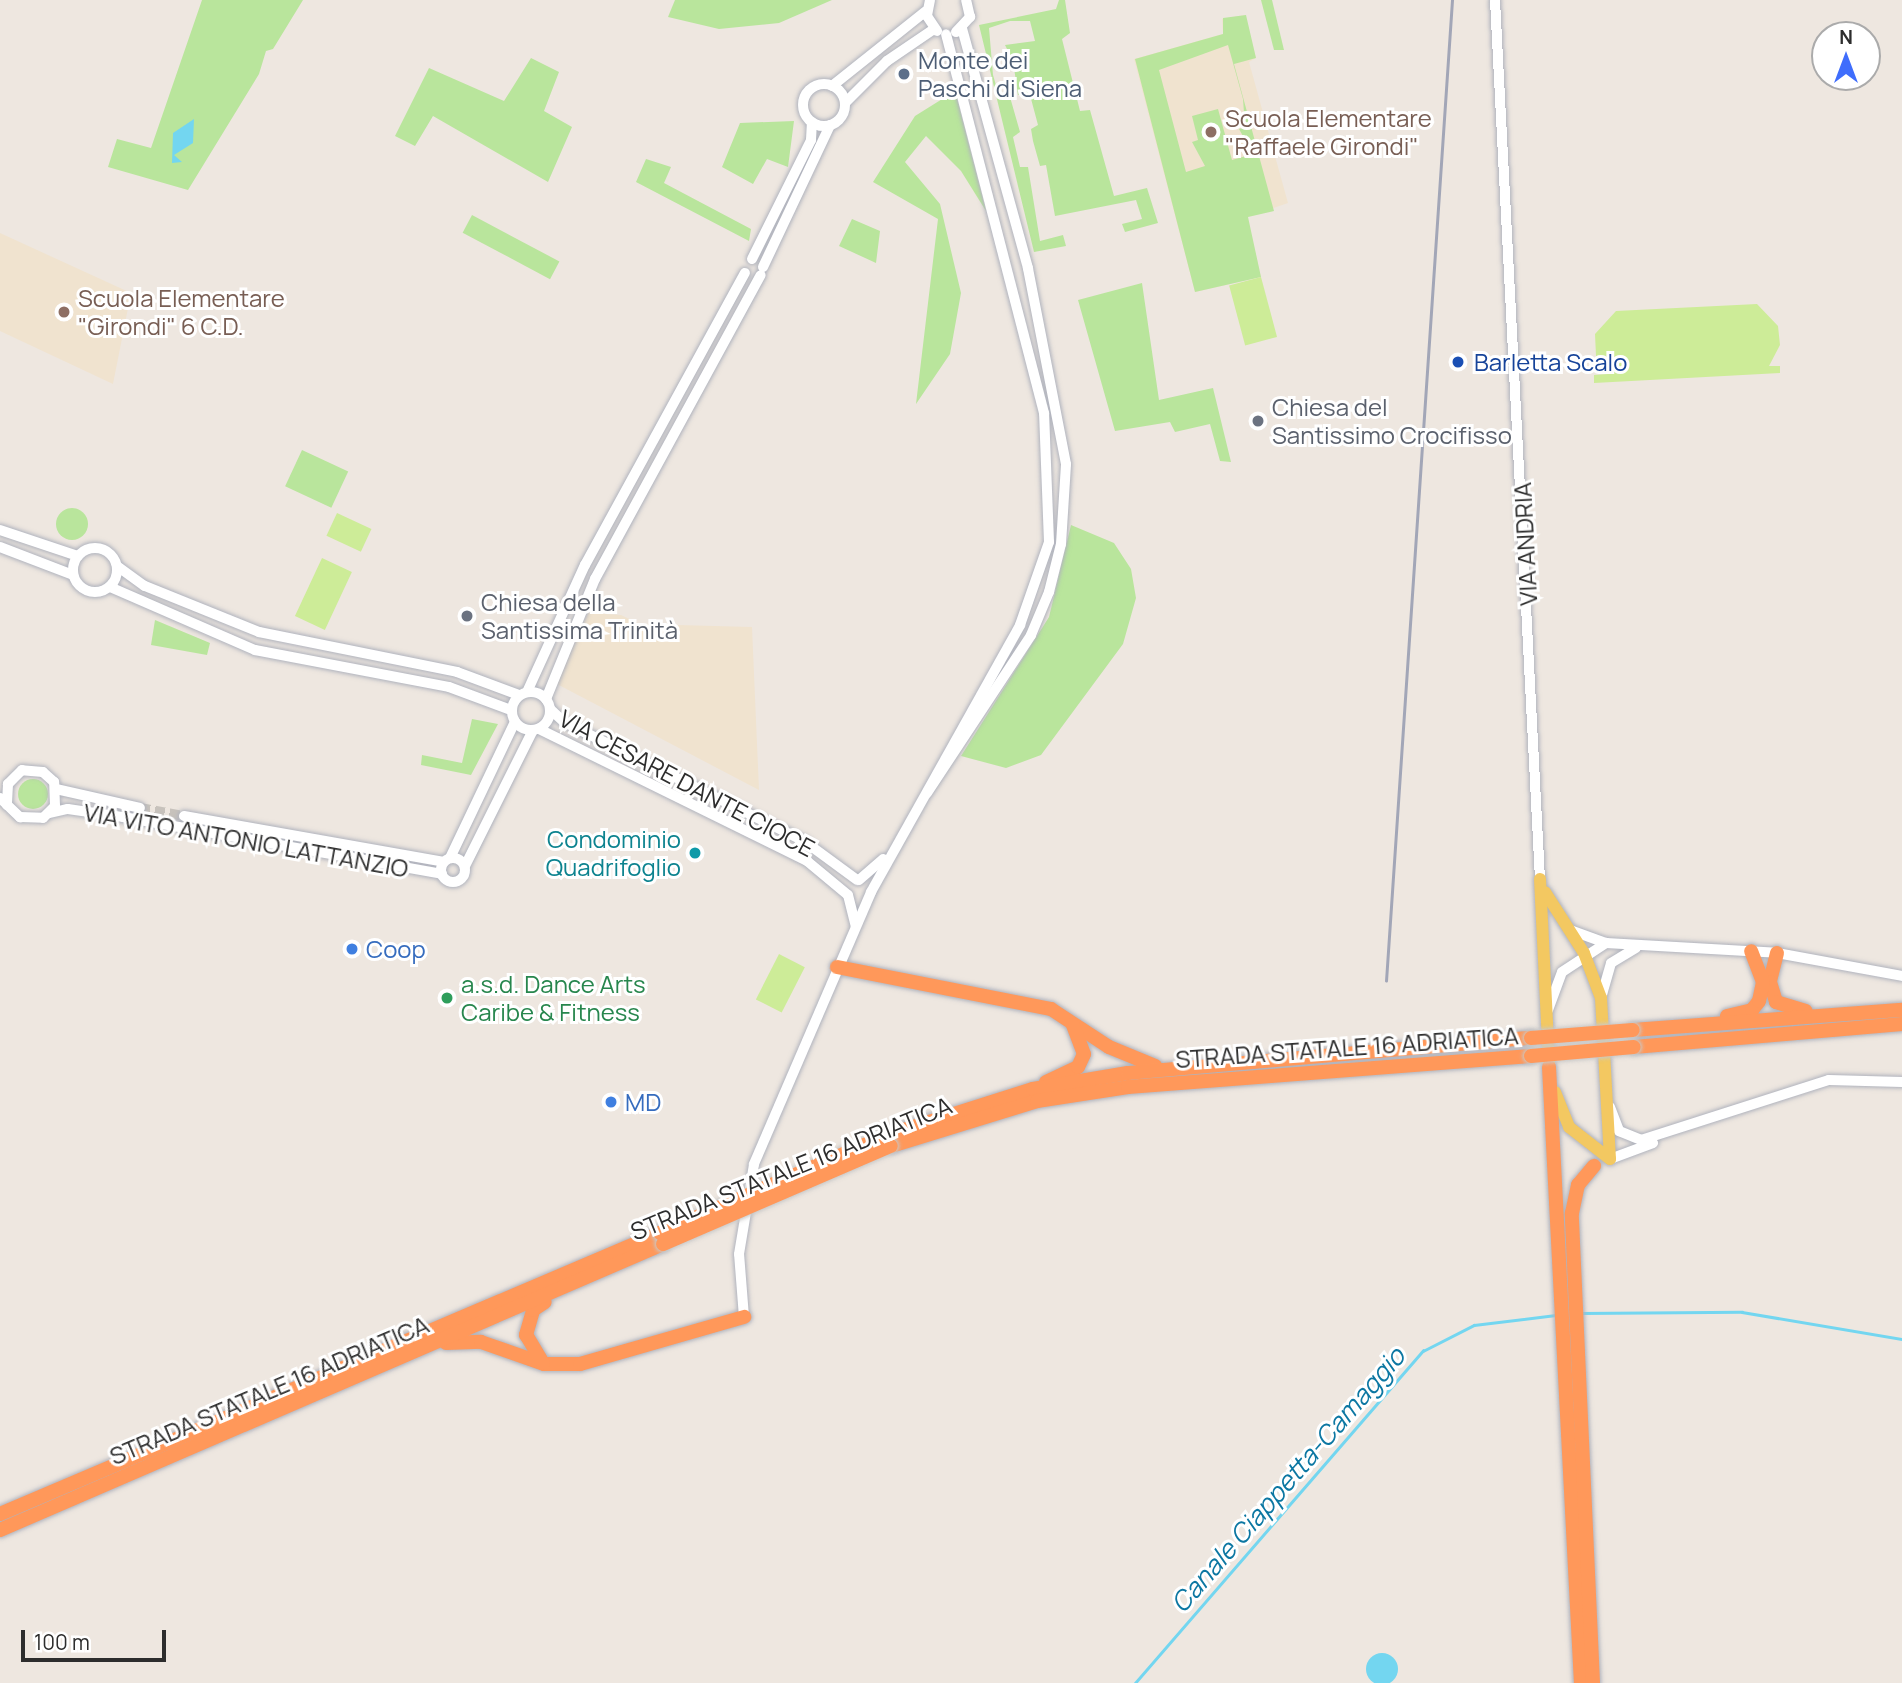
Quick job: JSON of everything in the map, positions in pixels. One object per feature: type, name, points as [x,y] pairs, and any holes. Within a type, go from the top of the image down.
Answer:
[{"type":"highway","points":[[1675,1027],[1752,1010],[1763,982],[1751,951]]},
{"type":"highway","points":[[1777,953],[1771,991],[1784,1008],[1897,1019]]},
{"type":"highway","points":[[837,967],[1065,1016],[1139,1063],[1170,1069]]},
{"type":"highway","points":[[1033,1088],[1078,1067],[1084,1054],[1081,1035],[1065,1016]]},
{"type":"highway","name":"STRADA STATALE 16 ADRIATICA","points":[[0,1530],[325,1383],[889,1140],[1033,1088],[1170,1069],[1633,1030],[1897,1019]]},
{"type":"highway","name":"STRADA STATALE 16 ADRIATICA","points":[[889,1140],[1037,1101],[1275,1076],[1634,1048],[1897,1019]]},
{"type":"highway","points":[[1549,1067],[1568,1297],[1581,1683]]},
{"type":"highway","points":[[1568,1297],[1573,1202],[1594,1166]]},
{"type":"highway","name":"STRADA STATALE 16 ADRIATICA","points":[[0,1514],[325,1383],[434,1344],[576,1282],[662,1238]]},
{"type":"highway","points":[[544,1364],[527,1341],[528,1319],[576,1282]]},
{"type":"highway","points":[[434,1344],[481,1342],[544,1364],[580,1364],[744,1317]]},
{"type":"highway","points":[[1569,1320],[1593,1683]]},
{"type":"main road","points":[[1541,879],[1564,927],[1584,953],[1601,999],[1610,1107],[1610,1159]]},
{"type":"main road","points":[[1541,879],[1549,1067],[1566,1122],[1600,1147],[1610,1159]]},
{"type":"main road","points":[[1594,1166],[1610,1107]]},
{"type":"main road","points":[[1594,1166],[1610,1159]]},
{"type":"street","points":[[934,29],[946,34],[962,29],[970,17],[966,0]]},
{"type":"street","name":"VIA ANDRIA","points":[[1495,0],[1541,879]]},
{"type":"street","points":[[511,710],[523,694],[583,571],[745,273],[811,140],[812,122],[803,108],[806,94],[818,85],[832,86],[928,6],[934,29]]},
{"type":"street","points":[[511,710],[515,722],[442,874],[458,881],[548,704],[595,579],[762,271],[830,125],[845,103],[887,61],[934,29]]},
{"type":"street","points":[[744,1317],[739,1254],[747,1189],[837,967],[890,852],[1031,635],[1049,592],[1061,544],[1066,464],[1028,268],[962,29]]},
{"type":"street","points":[[925,795],[1038,586],[1049,542],[1051,465],[1044,413],[946,34]]},
{"type":"street","points":[[832,86],[845,103]]},
{"type":"street","points":[[812,122],[830,125]]},
{"type":"street","points":[[752,259],[762,271]]},
{"type":"street","points":[[1008,274],[1015,262],[1028,268]]},
{"type":"street","points":[[1008,274],[1020,283],[1028,268]]},
{"type":"street","points":[[745,273],[762,271]]},
{"type":"street","points":[[1051,465],[1057,456],[1066,464]]},
{"type":"street","points":[[0,530],[78,556],[102,549],[117,566],[110,587]]},
{"type":"street","points":[[0,548],[73,575],[86,591],[110,587],[255,650],[449,687],[511,710]]},
{"type":"street","points":[[73,575],[78,556]]},
{"type":"street","points":[[591,560],[603,568]]},
{"type":"street","name":"VIA CESARE DANTE CIOCE","points":[[117,566],[145,586],[259,632],[457,672],[548,704],[564,722],[804,841],[858,880],[869,896]]},
{"type":"street","points":[[583,571],[595,579]]},
{"type":"street","name":"VIA CESARE DANTE CIOCE","points":[[515,722],[536,729],[797,855],[850,897]]},
{"type":"street","points":[[36,769],[56,789],[50,813],[25,820],[4,801],[6,778],[36,769]]},
{"type":"street","name":"VIA VITO ANTONIO LATTANZIO","points":[[56,789],[140,808]]},
{"type":"street","name":"VIA VITO ANTONIO LATTANZIO","points":[[50,813],[68,809],[123,817],[442,874]]},
{"type":"street","name":"VIA VITO ANTONIO LATTANZIO","points":[[184,816],[447,860],[464,866]]},
{"type":"street","points":[[856,926],[850,897],[858,880],[890,852]]},
{"type":"street","points":[[850,897],[869,896]]},
{"type":"street","points":[[1564,927],[1606,943],[1777,953],[1902,976]]},
{"type":"street","points":[[1547,1016],[1562,972],[1584,953],[1606,943]]},
{"type":"street","points":[[1601,999],[1611,963],[1642,947]]},
{"type":"street","points":[[1610,1159],[1678,1130],[1829,1080],[1902,1082]]},
{"type":"street","points":[[1610,1107],[1617,1129],[1630,1139],[1678,1130]]},
{"type":"shaded area","name":"Scuola Elementare \"Raffaele Girondi\"","points":[[1245,15],[1256,58],[1249,62],[1288,203],[1247,217],[1261,277],[1195,292],[1134,59],[1223,34],[1222,19]]},
{"type":"shaded area","name":"Scuola Elementare \"Girondi\" 6 C.D.","points":[[0,233],[131,293],[113,384],[0,331]]},
{"type":"shaded area","points":[[588,613],[621,615],[640,624],[752,627],[759,790],[555,683]]},
{"type":"green space","points":[[202,0],[303,0],[273,49],[266,51],[259,74],[188,190],[108,167],[117,139],[151,148]]},
{"type":"green space","points":[[675,0],[832,0],[779,23],[719,29],[668,17]]},
{"type":"green space","points":[[1059,0],[1065,0],[1070,33],[1062,39],[1080,111],[1090,110],[1114,196],[1147,188],[1158,223],[1125,232],[1122,224],[1142,219],[1136,200],[1055,216],[1046,165],[1040,166],[1033,141],[1031,129],[1038,125],[1030,95],[1018,95],[1013,61],[1003,59],[1011,57],[1005,45],[1035,41],[1030,21],[1010,21],[989,28],[993,75],[1000,99],[1010,97],[1020,132],[1013,137],[1020,167],[1028,167],[1040,241],[1063,235],[1066,246],[1034,252],[979,25],[1056,9]]},
{"type":"green space","points":[[1261,0],[1272,0],[1284,50],[1274,50]]},
{"type":"green space","name":"Scuola Elementare \"Raffaele Girondi\"","points":[[1246,15],[1256,58],[1234,64],[1274,211],[1248,217],[1261,277],[1195,292],[1135,59],[1223,34],[1223,18]],"holes":[[[1228,45],[1243,99],[1245,127],[1239,129],[1253,154],[1232,160],[1218,109],[1192,116],[1198,140],[1192,142],[1205,166],[1186,172],[1159,70]]]},
{"type":"green space","points":[[531,58],[559,72],[544,111],[572,127],[548,182],[433,116],[415,146],[395,136],[429,68],[504,101]]},
{"type":"green space","points":[[955,91],[986,211],[961,171],[926,136],[905,162],[940,204],[961,293],[950,354],[916,404],[938,219],[873,182],[915,116]]},
{"type":"green space","points":[[794,121],[788,167],[767,159],[753,184],[722,167],[740,123]]},
{"type":"green space","points":[[646,159],[671,167],[664,183],[751,229],[749,241],[636,182]]},
{"type":"green space","points":[[472,215],[559,261],[550,279],[463,233]]},
{"type":"green space","points":[[852,219],[880,231],[876,263],[839,246]]},
{"type":"green space","points":[[1261,277],[1277,337],[1245,345],[1229,286]]},
{"type":"green space","points":[[1142,283],[1159,400],[1213,388],[1231,462],[1220,461],[1210,424],[1175,432],[1170,422],[1115,431],[1078,300]]},
{"type":"green space","points":[[1757,304],[1778,326],[1780,345],[1769,366],[1780,366],[1780,373],[1594,383],[1594,375],[1608,374],[1596,356],[1595,334],[1616,311]]},
{"type":"green space","points":[[302,450],[348,472],[331,508],[285,486]]},
{"type":"green space","points":[[72,508],[83,513],[88,524],[83,535],[72,540],[61,535],[56,524],[61,513]]},
{"type":"green space","points":[[337,513],[371,529],[361,552],[326,536]]},
{"type":"green space","points":[[1071,525],[1114,543],[1131,569],[1136,598],[1123,644],[1041,755],[1006,768],[961,756],[1049,617]]},
{"type":"green space","points":[[322,558],[352,572],[325,630],[295,616]]},
{"type":"green space","points":[[155,620],[210,643],[207,655],[151,645]]},
{"type":"green space","points":[[472,719],[498,724],[471,775],[421,765],[422,755],[462,763]]},
{"type":"green space","points":[[33,779],[44,783],[48,794],[44,805],[33,809],[22,805],[18,794],[22,783]]},
{"type":"green space","points":[[779,954],[805,967],[782,1013],[756,999]]},
{"type":"water","points":[[194,119],[193,143],[174,155],[182,162],[172,163],[173,133]]},
{"type":"water","points":[[1382,1653],[1393,1658],[1398,1669],[1393,1680],[1382,1685],[1371,1680],[1366,1669],[1371,1658]]},
{"type":"waterway","name":"Canale Ciappetta-Camaggio","points":[[1581,1313],[1742,1312],[1902,1339]]},
{"type":"waterway","name":"Canale Ciappetta-Camaggio","points":[[1135,1683],[1423,1351],[1474,1325],[1557,1315]]},
{"type":"tunnel","points":[[140,808],[184,816]]},
{"type":"railway","points":[[1386,981],[1452,0]]},
{"type":"place","name":"Monte dei Paschi di Siena","points":[[904,74]]},
{"type":"place","name":"Scuola Elementare \"Raffaele Girondi\"","points":[[1211,132]]},
{"type":"place","name":"Scuola Elementare \"Girondi\" 6 C.D.","points":[[64,312]]},
{"type":"place","name":"Barletta Scalo","points":[[1458,362]]},
{"type":"place","name":"Chiesa del Santissimo Crocifisso","points":[[1258,421]]},
{"type":"place","name":"Chiesa della Santissima Trinità","points":[[467,616]]},
{"type":"place","name":"Condominio Quadrifoglio","points":[[695,853]]},
{"type":"place","name":"Coop","points":[[352,949]]},
{"type":"place","name":"a.s.d. Dance Arts Caribe & Fitness","points":[[447,998]]},
{"type":"place","name":"MD","points":[[611,1102]]}]
